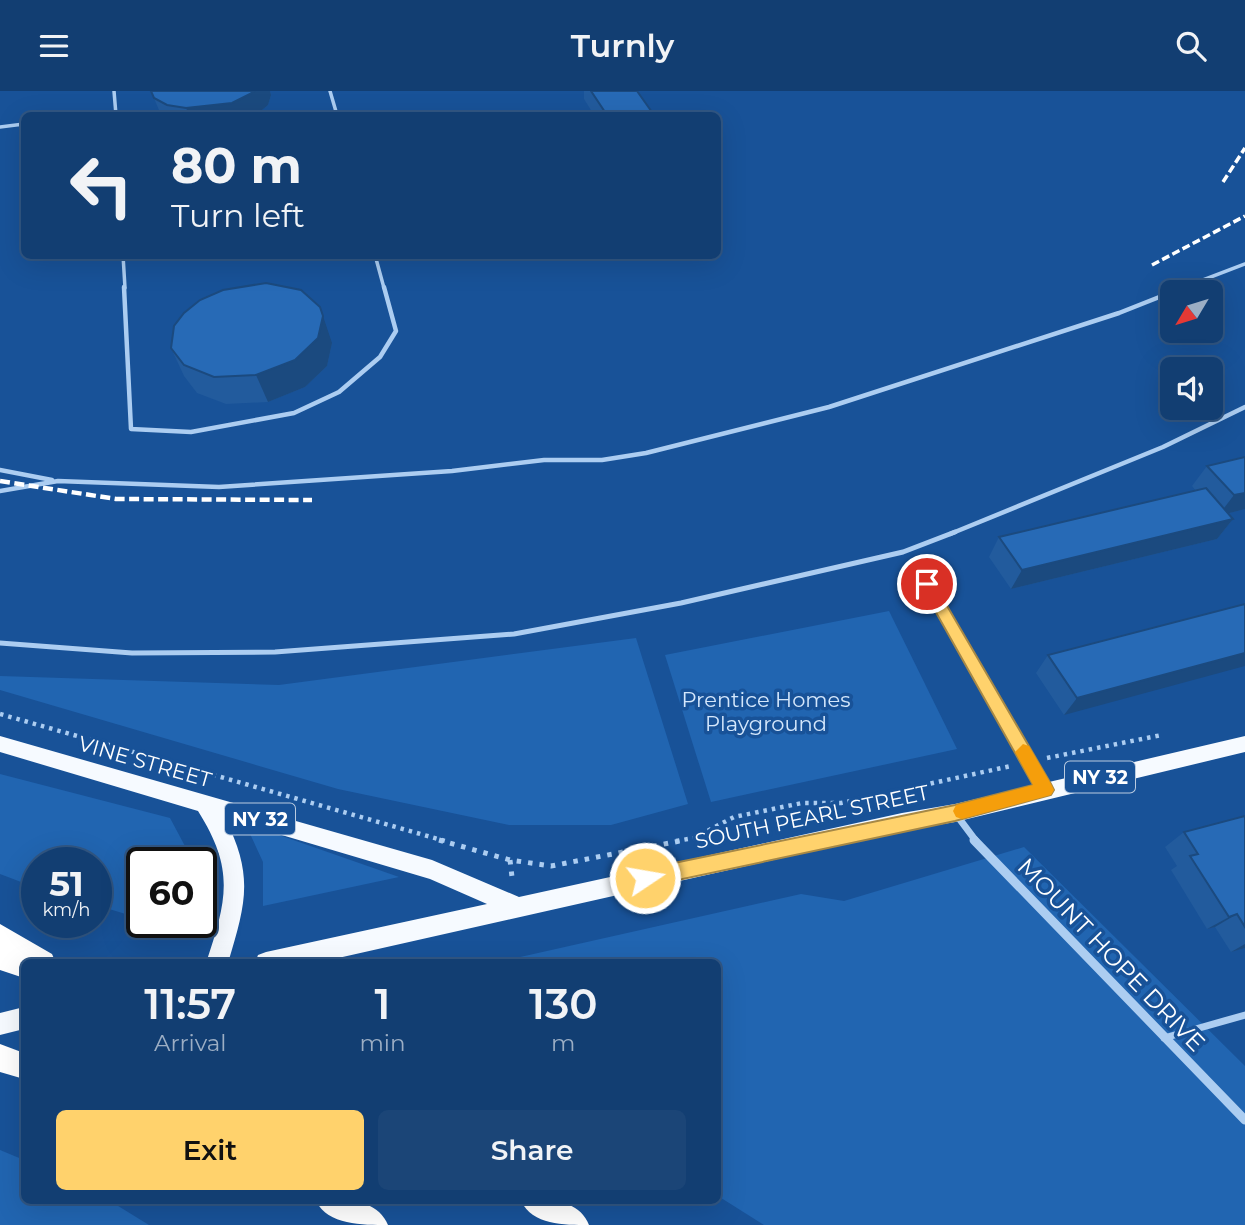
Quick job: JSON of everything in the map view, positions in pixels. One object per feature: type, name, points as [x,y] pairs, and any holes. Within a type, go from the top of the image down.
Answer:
[{"type":"highway","points":[[0,937],[36,959]]},
{"type":"highway","points":[[0,957],[21,964]]},
{"type":"highway","points":[[0,1058],[21,1065]]},
{"type":"highway","points":[[336,1204],[373,1225]]},
{"type":"main road","name":"VINE STREET","points":[[0,744],[432,870],[516,906]]},
{"type":"main road","name":"SOUTH PEARL STREET","points":[[284,959],[516,906],[955,813],[1245,744]]},
{"type":"main road","points":[[202,802],[228,842],[236,881],[233,911],[218,959]]},
{"type":"main road","points":[[0,1024],[21,1019]]},
{"type":"street","name":"MOUNT HOPE DRIVE","points":[[955,813],[982,850],[1245,1120]]},
{"type":"lane","points":[[114,91],[116,112]]},
{"type":"lane","points":[[330,91],[336,112]]},
{"type":"lane","points":[[0,127],[21,124]]},
{"type":"lane","points":[[123,259],[131,429],[191,432],[294,413],[339,392],[380,358],[396,331],[376,259]]},
{"type":"lane","points":[[1204,280],[1245,264]]},
{"type":"lane","points":[[0,470],[58,481],[219,487],[452,471],[544,460],[601,460],[635,455],[829,407],[1119,313],[1160,297]]},
{"type":"lane","points":[[0,643],[132,653],[275,652],[514,634],[668,605],[903,552],[1024,506],[1163,447],[1245,407]]},
{"type":"lane","points":[[0,491],[58,481]]},
{"type":"lane","points":[[927,584],[1045,790]]},
{"type":"lane","points":[[1163,1038],[1245,1015]]},
{"type":"path","points":[[0,713],[487,853],[551,866],[694,838],[734,817],[802,803],[841,803],[1164,735]]},
{"type":"green space","name":"Prentice Homes Playground","points":[[889,611],[957,749],[711,802],[665,655]]},
{"type":"green space","points":[[636,638],[688,804],[611,825],[509,825],[338,789],[0,690],[0,676],[279,685]]},
{"type":"green space","points":[[0,774],[170,818],[185,847],[126,847],[126,914],[112,910],[112,847],[21,847],[21,882],[0,874]]},
{"type":"green space","points":[[245,823],[399,877],[263,906],[263,862]]},
{"type":"green space","points":[[1024,847],[1245,1066],[1245,1225],[764,1225],[721,1198],[721,959],[511,959],[801,894],[844,901]]},
{"type":"green space","points":[[0,1150],[21,1159],[21,1204],[115,1204],[149,1225],[0,1225]]},
{"type":"building","points":[[151,91],[254,91],[232,103],[186,108],[167,105],[154,98]]},
{"type":"building","points":[[591,91],[637,91],[652,112],[605,112]]},
{"type":"building","points":[[266,283],[301,290],[320,307],[323,316],[318,338],[295,360],[256,375],[214,377],[184,365],[171,348],[174,326],[184,313],[200,300],[223,290]]},
{"type":"building","points":[[1245,457],[1245,493],[1234,495],[1207,466]]},
{"type":"building","points":[[1206,488],[1233,519],[1022,570],[999,537]]},
{"type":"building","points":[[1245,604],[1245,653],[1077,698],[1048,655]]},
{"type":"building","points":[[1245,816],[1245,927],[1237,914],[1229,917],[1190,856],[1198,854],[1184,832]]},
{"type":"railway","points":[[1223,182],[1245,148]]},
{"type":"railway","points":[[1152,265],[1245,216]]},
{"type":"railway","points":[[0,481],[116,499],[312,500]]},
{"type":"slow traffic","points":[[962,811],[1045,790],[1023,752]]},
{"type":"route","points":[[645,878],[955,813],[1045,790],[927,584]]}]
